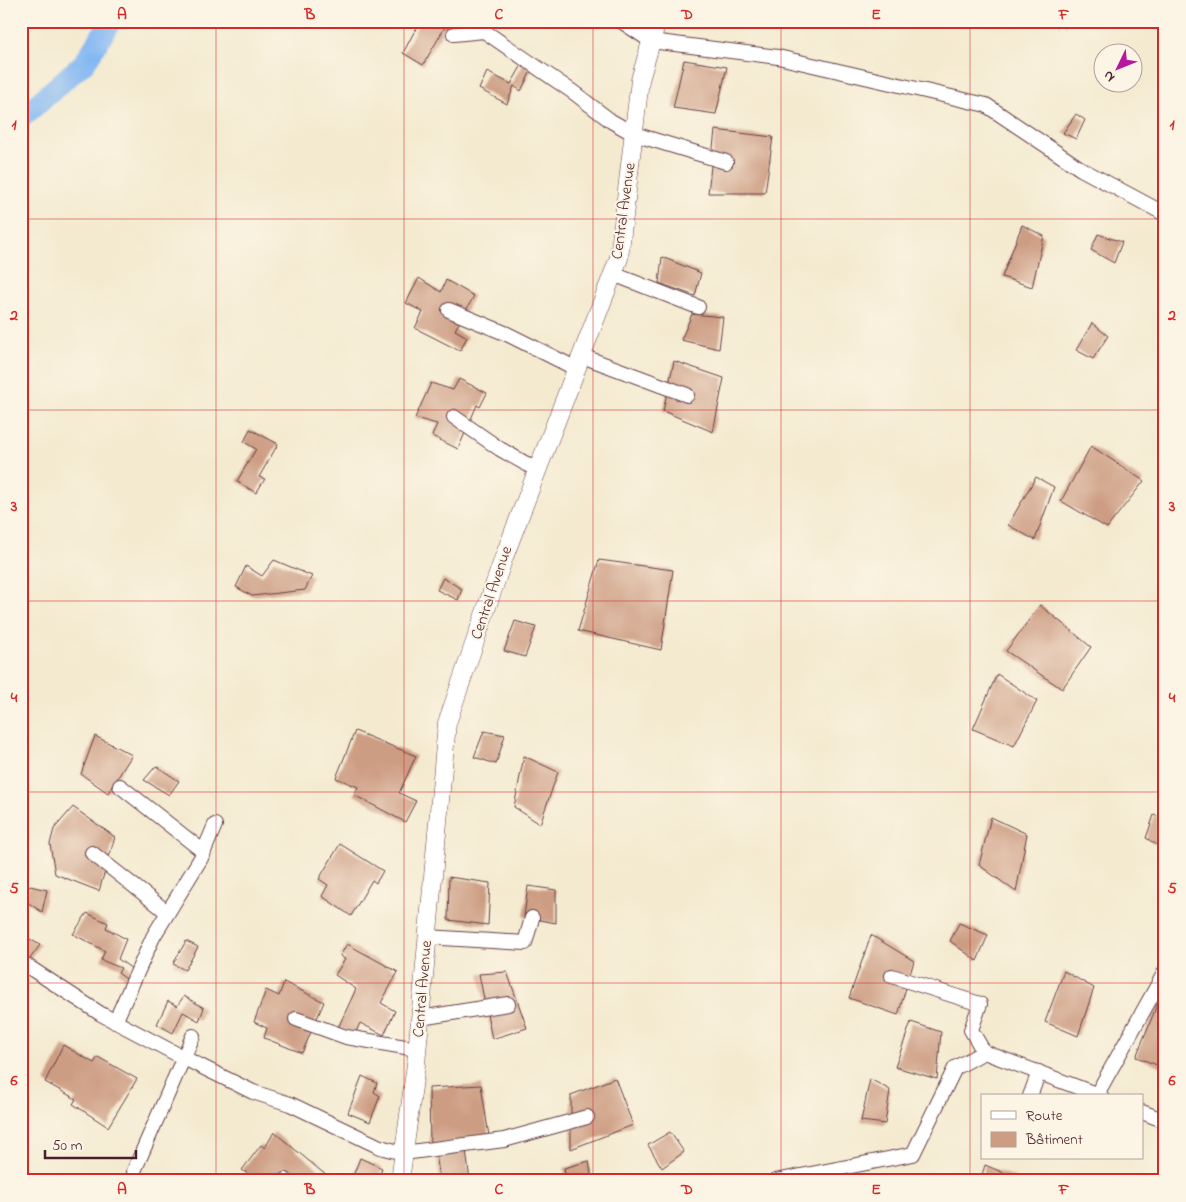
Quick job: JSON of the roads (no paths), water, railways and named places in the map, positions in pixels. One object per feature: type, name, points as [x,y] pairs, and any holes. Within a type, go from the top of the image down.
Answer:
[{"type":"street","points":[[621,21],[651,41],[778,57],[986,105],[1081,169],[1165,214]]},
{"type":"street","name":"Central Avenue","points":[[400,1181],[417,1049],[447,724],[504,557],[619,258],[640,80],[657,21]]},
{"type":"street","points":[[454,34],[484,31],[573,92],[611,121],[634,134],[726,162]]},
{"type":"street","points":[[613,274],[698,307]]},
{"type":"street","points":[[449,310],[579,362],[687,395]]},
{"type":"street","points":[[454,416],[500,449],[537,470]]},
{"type":"street","points":[[120,786],[204,852]]},
{"type":"street","points":[[115,1022],[153,936],[204,852],[215,825]]},
{"type":"street","points":[[92,852],[167,912]]},
{"type":"street","points":[[428,937],[525,943],[532,918]]},
{"type":"street","points":[[21,962],[115,1022],[184,1058],[253,1092],[290,1104],[372,1143],[403,1153],[504,1140],[587,1117]]},
{"type":"street","points":[[1100,1094],[1165,972]]},
{"type":"street","points":[[892,976],[980,1004],[971,1030],[984,1052],[1096,1094]]},
{"type":"street","points":[[420,1018],[508,1004]]},
{"type":"street","points":[[296,1019],[346,1037],[417,1049]]},
{"type":"street","points":[[134,1171],[193,1036]]},
{"type":"street","points":[[774,1181],[913,1154],[956,1068],[984,1052]]},
{"type":"street","points":[[1031,1094],[1039,1072]]},
{"type":"street","points":[[1144,1113],[1165,1120]]},
{"type":"waterway","points":[[21,118],[85,62],[111,21]]}]
